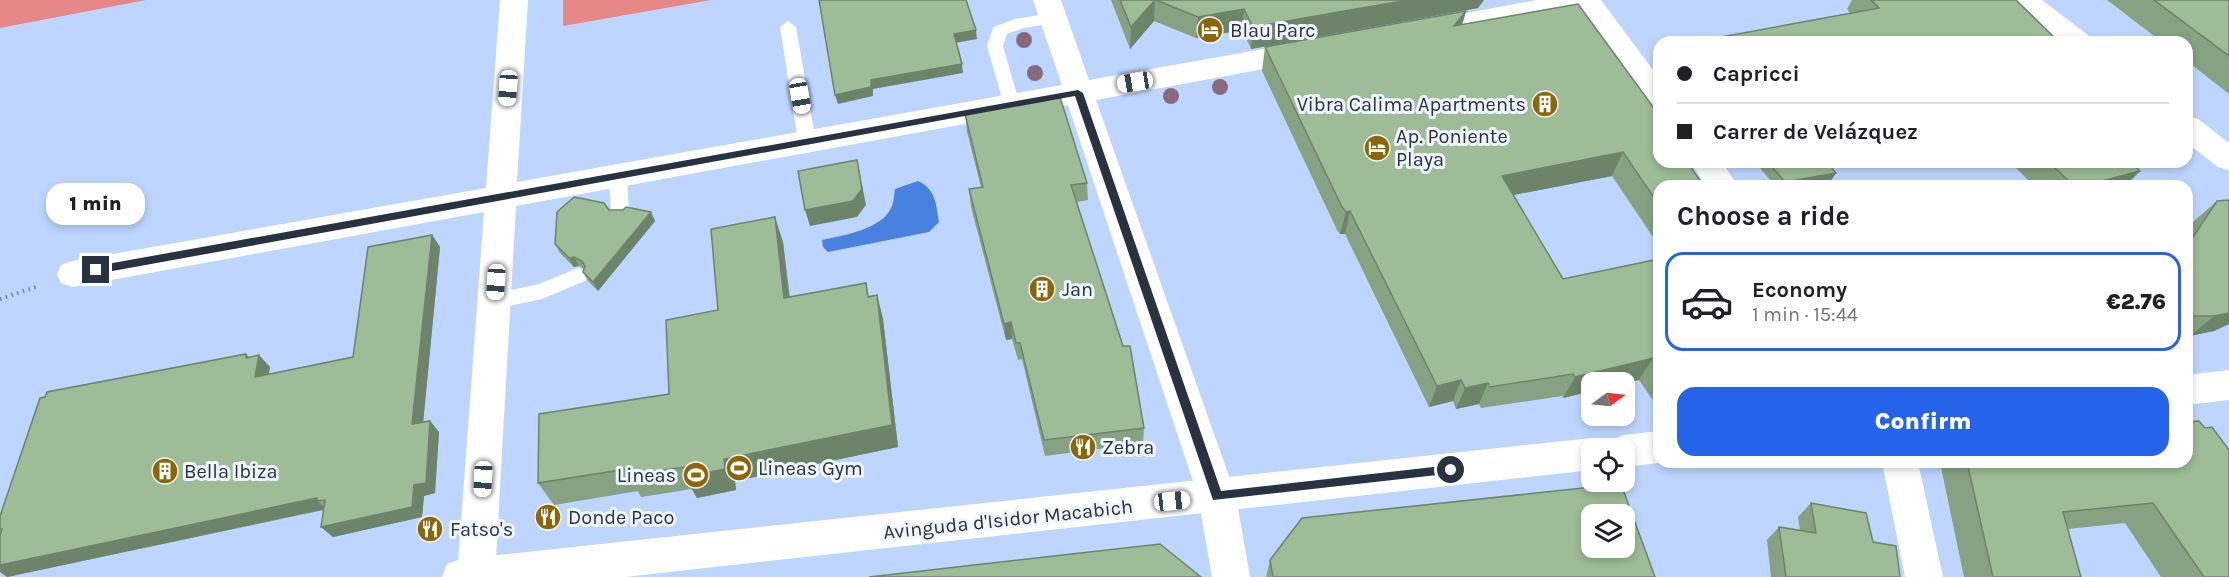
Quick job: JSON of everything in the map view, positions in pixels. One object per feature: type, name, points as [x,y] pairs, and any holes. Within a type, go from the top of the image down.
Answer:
[{"type":"street","points":[[471,577],[495,301],[514,0]]},
{"type":"street","points":[[1397,35],[1585,0],[1653,91]]},
{"type":"street","points":[[2024,0],[2070,36]]},
{"type":"street","points":[[1050,9],[1217,496],[1231,577]]},
{"type":"street","points":[[73,274],[1339,45]]},
{"type":"street","points":[[2193,132],[2229,159]]},
{"type":"street","points":[[2193,389],[2229,385]]},
{"type":"street","points":[[1635,450],[1653,448]]},
{"type":"street","name":"Avinguda d'Isidor Macabich","points":[[471,577],[1581,455]]},
{"type":"street","points":[[1901,468],[1924,577]]},
{"type":"lane","points":[[1011,105],[995,46],[1000,31],[1050,9]]},
{"type":"lane","points":[[788,27],[807,141]]},
{"type":"lane","points":[[618,177],[620,212]]},
{"type":"lane","points":[[495,301],[543,291],[578,276]]},
{"type":"shaded area","points":[[0,0],[146,0],[0,28]]},
{"type":"shaded area","points":[[563,0],[711,0],[563,26]]},
{"type":"water","points":[[918,181],[928,188],[936,203],[939,222],[929,232],[828,252],[823,247],[822,240],[861,230],[879,221],[892,206],[895,189]]},
{"type":"building","points":[[819,0],[966,0],[976,30],[954,34],[962,64],[871,80],[871,87],[835,95]]},
{"type":"building","points":[[1120,0],[1155,0],[1131,27]]},
{"type":"building","points":[[1156,0],[1408,0],[1253,27],[1244,9],[1198,17]]},
{"type":"building","points":[[1871,0],[2016,0],[2053,36],[1727,36],[1879,8]]},
{"type":"building","points":[[2154,0],[2229,0],[2229,56]]},
{"type":"building","points":[[1578,4],[1653,107],[1653,168],[1691,168],[1700,180],[1653,180],[1653,196],[1623,152],[1502,176],[1563,279],[1653,260],[1653,358],[1596,372],[1581,372],[1581,376],[1575,377],[1573,374],[1490,387],[1488,383],[1465,388],[1461,380],[1437,386],[1350,211],[1346,212],[1342,207],[1265,47],[1466,11],[1454,26]]},
{"type":"building","points":[[1060,97],[1087,183],[1071,185],[1123,346],[1130,346],[1144,428],[1044,440],[1020,343],[1016,343],[1011,322],[1004,324],[969,189],[983,187],[965,114]]},
{"type":"building","points":[[857,160],[862,189],[853,201],[805,210],[798,171]]},
{"type":"building","points":[[1773,168],[1832,168],[1836,173],[1796,180],[1783,180]]},
{"type":"building","points":[[2055,168],[2137,168],[2140,171],[2106,180],[2068,180]]},
{"type":"building","points":[[574,197],[604,203],[609,210],[623,210],[626,207],[651,212],[593,282],[583,272],[585,266],[582,261],[574,257],[569,258],[555,244],[557,212]]},
{"type":"building","points":[[2229,200],[2229,313],[2193,316],[2193,237],[2217,201]]},
{"type":"building","points":[[775,217],[784,298],[866,283],[868,297],[877,295],[892,425],[724,459],[725,469],[685,477],[685,467],[627,475],[627,469],[538,483],[539,414],[669,394],[666,320],[718,310],[711,229]]},
{"type":"building","points":[[432,235],[412,424],[430,421],[426,483],[414,485],[412,507],[321,527],[325,500],[317,501],[317,498],[0,565],[2,529],[0,529],[0,516],[40,398],[45,397],[47,392],[246,354],[246,358],[259,355],[255,377],[353,357],[368,247]]},
{"type":"building","points":[[2199,421],[2205,428],[2212,427],[2229,450],[2229,577],[2204,577],[2153,503],[2063,512],[2081,577],[1993,577],[1968,468],[2193,468],[2193,422]]},
{"type":"building","points":[[1581,488],[1581,492],[1624,492],[1628,504],[1581,504],[1581,558],[1635,558],[1635,522],[1655,577],[1273,577],[1270,560],[1302,518]]},
{"type":"building","points":[[1811,503],[1866,513],[1873,542],[1896,546],[1900,577],[1786,577],[1779,527],[1816,533]]},
{"type":"building","points":[[1160,544],[1201,577],[869,577]]},
{"type":"place","name":"Blau Parc","points":[[1210,30]]},
{"type":"place","name":"Vibra Calima Apartments","points":[[1545,104]]},
{"type":"place","name":"Ap. Poniente Playa","points":[[1377,148]]},
{"type":"place","name":"Jan","points":[[1042,289]]},
{"type":"place","name":"Zebra","points":[[1083,447]]},
{"type":"place","name":"Lineas Gym","points":[[739,468]]},
{"type":"place","name":"Bella Ibiza","points":[[165,471]]},
{"type":"place","name":"Lineas","points":[[696,475]]},
{"type":"place","name":"Donde Paco","points":[[548,517]]},
{"type":"place","name":"Fatso's","points":[[430,529]]},
{"type":"route","points":[[96,270],[1078,93],[1217,496],[1451,470]]}]
